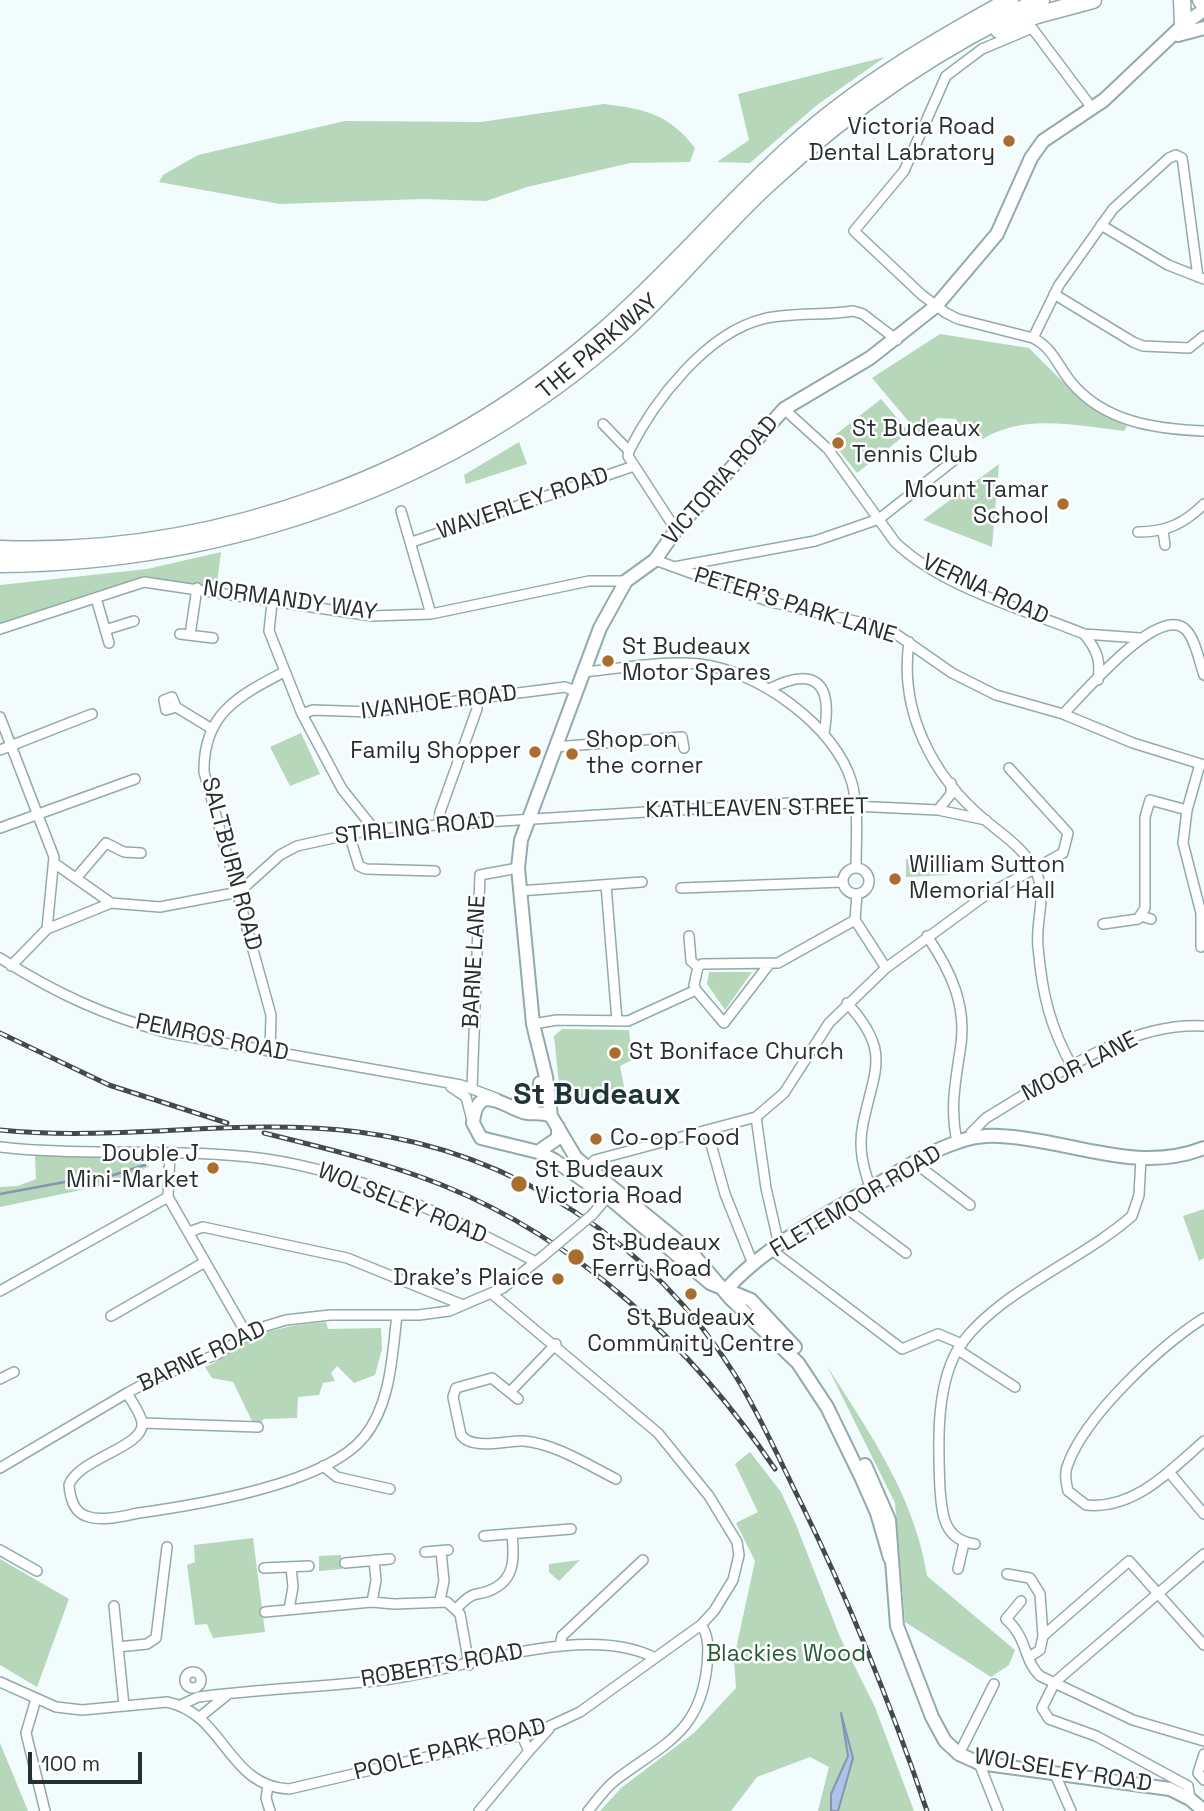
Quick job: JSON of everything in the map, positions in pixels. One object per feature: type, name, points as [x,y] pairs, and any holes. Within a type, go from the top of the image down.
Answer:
[{"type":"highway","name":"THE PARKWAY","points":[[0,549],[99,547],[226,526],[304,503],[391,468],[434,447],[541,381],[603,331],[754,181],[839,108],[909,58],[1010,0]]},
{"type":"highway","name":"THE PARKWAY","points":[[0,564],[107,558],[240,535],[303,516],[430,462],[556,387],[623,332],[767,185],[820,138],[932,58],[971,34],[1041,0]]},
{"type":"highway","points":[[932,58],[1037,15],[1093,0]]},
{"type":"highway","points":[[1182,0],[1183,25]]},
{"type":"street","name":"VICTORIA ROAD","points":[[503,1101],[529,1105],[538,1100],[541,1092],[540,1062],[533,1024],[519,891],[521,840],[575,691],[606,615],[626,581],[655,560],[676,530],[784,409],[897,340],[936,306],[997,234],[1031,159],[1044,141],[1092,108],[1204,9]]},
{"type":"street","points":[[1092,108],[1032,28],[995,42],[953,69],[934,99],[904,171],[854,231],[936,306],[958,319],[1033,338],[1050,349],[1070,381],[1104,411],[1142,424],[1204,431]]},
{"type":"street","name":"VICTORIA ROAD","points":[[1171,38],[1188,30],[1204,28]]},
{"type":"street","points":[[1033,338],[1054,294],[1101,225],[1127,195],[1169,158],[1182,158],[1201,278]]},
{"type":"street","points":[[1101,225],[1168,265],[1201,278]]},
{"type":"street","points":[[1054,294],[1143,346],[1189,348],[1204,336]]},
{"type":"street","points":[[676,530],[628,456],[657,407],[694,361],[742,325],[766,318],[830,315],[853,311],[897,340]]},
{"type":"street","name":"VERNA ROAD","points":[[784,409],[828,449],[907,554],[948,578],[1084,634],[1140,638]]},
{"type":"street","points":[[603,424],[629,451]]},
{"type":"street","points":[[674,567],[815,541],[879,519],[953,461]]},
{"type":"street","name":"WAVERLEY ROAD","points":[[412,542],[634,466]]},
{"type":"street","points":[[1138,532],[1163,531],[1186,521],[1204,504]]},
{"type":"street","points":[[401,511],[431,614]]},
{"type":"street","points":[[1163,531],[1165,545]]},
{"type":"street","name":"PETER'S PARK LANE","points":[[655,560],[771,602],[868,624],[909,642],[952,673],[996,695],[1063,714],[1133,743],[1202,765]]},
{"type":"street","name":"NORMANDY WAY","points":[[0,629],[144,582],[267,598],[272,603],[372,616],[431,614],[589,581],[626,581]]},
{"type":"street","points":[[197,588],[185,635],[213,638]]},
{"type":"street","points":[[96,598],[109,643]]},
{"type":"street","points":[[272,603],[269,631],[302,714],[342,789],[374,829]]},
{"type":"street","points":[[105,630],[134,621]]},
{"type":"street","points":[[1063,714],[1098,680],[1116,656],[1140,638],[1171,627],[1184,628],[1193,643],[1204,675]]},
{"type":"street","points":[[1084,634],[1097,650],[1100,665],[1098,680]]},
{"type":"street","points":[[909,642],[906,678],[925,747],[951,783],[986,820],[1015,842],[1034,869],[1043,897],[1037,944],[1046,1008],[1056,1039],[1073,1068]]},
{"type":"street","points":[[583,672],[669,664],[700,664],[723,670],[769,690],[824,733],[848,770],[856,804],[856,868]]},
{"type":"street","name":"SALTBURN ROAD","points":[[270,1052],[271,1015],[204,772],[206,740],[221,716],[250,690],[284,672]]},
{"type":"street","points":[[769,690],[791,678],[801,677],[820,687],[828,706],[824,733]]},
{"type":"street","name":"IVANHOE ROAD","points":[[302,714],[313,710],[353,713],[565,687],[575,691]]},
{"type":"street","points":[[439,823],[440,812],[477,709],[477,698]]},
{"type":"street","points":[[176,707],[212,729]]},
{"type":"street","points":[[0,750],[92,714]]},
{"type":"street","points":[[0,717],[54,863],[47,929]]},
{"type":"street","points":[[555,747],[682,737],[684,748]]},
{"type":"street","points":[[1201,947],[1200,913],[1183,843],[1187,810],[1202,765]]},
{"type":"street","points":[[587,1168],[595,1160],[756,1117],[784,1093],[813,1046],[847,1003],[886,968],[983,897],[1063,853],[1069,833],[1009,768]]},
{"type":"street","points":[[0,828],[135,779]]},
{"type":"street","points":[[938,810],[951,794],[951,783]]},
{"type":"street","points":[[1103,924],[1130,921],[1141,915],[1144,908],[1145,817],[1150,800],[1187,810]]},
{"type":"street","name":"KATHLEAVEN STREET","points":[[528,819],[790,803],[856,804],[938,810],[986,820]]},
{"type":"street","name":"STIRLING ROAD","points":[[239,892],[280,855],[297,846],[374,829],[528,819]]},
{"type":"street","points":[[349,834],[359,866],[432,868]]},
{"type":"street","points":[[77,877],[106,843],[124,852],[141,853]]},
{"type":"street","points":[[54,863],[111,903]]},
{"type":"street","name":"BARNE LANE","points":[[472,1088],[480,875],[518,868]]},
{"type":"street","points":[[856,868],[865,871],[869,878],[868,887],[857,894],[849,892],[843,882],[848,871],[856,868]]},
{"type":"street","points":[[519,891],[642,882]]},
{"type":"street","points":[[681,888],[843,882]]},
{"type":"street","points":[[606,886],[617,1020]]},
{"type":"street","points":[[11,966],[47,929],[111,903],[160,907],[239,892]]},
{"type":"street","points":[[857,894],[855,920],[886,968]]},
{"type":"street","points":[[1141,915],[1151,919]]},
{"type":"street","points":[[770,963],[728,1022],[722,1021],[694,985],[698,967],[702,964],[770,963],[778,963],[855,920]]},
{"type":"street","points":[[689,936],[691,961],[698,967]]},
{"type":"street","points":[[927,936],[947,965],[957,989],[961,1050],[951,1108],[957,1142]]},
{"type":"street","name":"PEMROS ROAD","points":[[0,958],[71,1000],[102,1013],[168,1033],[472,1088],[523,1112],[554,1121]]},
{"type":"street","points":[[533,1024],[556,1020],[628,1021],[696,990]]},
{"type":"street","points":[[847,1003],[867,1029],[876,1062],[876,1076],[861,1139],[864,1170],[871,1188]]},
{"type":"street","name":"MOOR LANE","points":[[972,1138],[971,1133],[986,1118],[1111,1047],[1158,1028],[1204,1026]]},
{"type":"street","name":"VICTORIA ROAD","points":[[540,1062],[546,1077],[554,1121]]},
{"type":"street","name":"PEMROS ROAD","points":[[436,1082],[457,1089],[466,1097],[473,1123],[481,1138]]},
{"type":"street","points":[[473,1123],[479,1105],[484,1101],[503,1101]]},
{"type":"street","points":[[756,1117],[776,1248],[902,1349],[939,1334],[1014,1387]]},
{"type":"street","points":[[538,1152],[554,1144],[558,1138],[554,1121]]},
{"type":"street","name":"WOLSELEY ROAD","points":[[554,1121],[572,1154],[710,1283],[726,1290],[798,1363],[827,1407],[877,1513],[890,1558],[893,1601],[901,1639],[943,1738],[960,1754],[979,1763],[1160,1787],[1190,1798],[1204,1811]]},
{"type":"street","points":[[708,1130],[725,1194],[753,1264]]},
{"type":"street","name":"FLETEMOOR ROAD","points":[[726,1290],[753,1264],[842,1205],[957,1142],[972,1138],[1022,1137],[1116,1156],[1141,1158],[1174,1156],[1204,1148]]},
{"type":"street","name":"WOLSELEY ROAD","points":[[481,1138],[538,1152],[611,1193]]},
{"type":"street","name":"WOLSELEY ROAD","points":[[0,1147],[230,1156],[310,1167],[443,1214],[538,1259]]},
{"type":"street","points":[[170,1154],[168,1197],[246,1333]]},
{"type":"street","points":[[975,1544],[964,1542],[946,1526],[937,1444],[944,1390],[960,1347],[980,1323],[1132,1216],[1139,1195],[1141,1158]]},
{"type":"street","points":[[915,1163],[970,1205]]},
{"type":"street","points":[[538,1259],[592,1215],[611,1193]]},
{"type":"street","points":[[0,1291],[168,1197]]},
{"type":"street","points":[[842,1205],[906,1253]]},
{"type":"street","points":[[189,1232],[203,1227],[355,1261],[463,1306]]},
{"type":"street","name":"BARNE ROAD","points":[[0,1468],[127,1393],[155,1378],[218,1354],[246,1333],[268,1324],[308,1317],[432,1314],[463,1306],[491,1293],[525,1272],[538,1259]]},
{"type":"street","points":[[111,1317],[205,1262]]},
{"type":"street","name":"POOLE PARK ROAD","points":[[268,1786],[289,1789],[522,1736],[552,1726],[580,1712],[701,1625],[725,1594],[738,1567],[740,1555],[732,1530],[682,1459],[658,1433],[491,1293]]},
{"type":"street","points":[[127,1393],[142,1423],[141,1432],[132,1441],[83,1467],[72,1477],[69,1493],[80,1513],[97,1519],[200,1505],[275,1484],[323,1466],[358,1444],[375,1421],[387,1384],[397,1315]]},
{"type":"street","points":[[1204,1318],[1166,1345],[1107,1405],[1067,1465],[1065,1478],[1068,1491],[1086,1505],[1100,1507],[1131,1498],[1169,1472],[1204,1441]]},
{"type":"street","points":[[510,1392],[556,1345]]},
{"type":"street","points":[[0,1380],[14,1372]]},
{"type":"street","points":[[518,1399],[492,1378],[456,1388],[453,1398],[464,1440],[540,1444],[616,1479]]},
{"type":"street","points":[[142,1423],[258,1427]]},
{"type":"street","points":[[323,1466],[337,1477],[382,1490]]},
{"type":"street","points":[[1169,1472],[1204,1514]]},
{"type":"street","points":[[484,1536],[572,1529]]},
{"type":"street","points":[[457,1608],[475,1591],[495,1588],[509,1573],[515,1559],[512,1534]]},
{"type":"street","points":[[958,1569],[964,1542]]},
{"type":"street","points":[[118,1647],[147,1644],[156,1638],[167,1547]]},
{"type":"street","points":[[0,1550],[37,1571]]},
{"type":"street","points":[[425,1552],[444,1550],[444,1581],[440,1600]]},
{"type":"street","points":[[1190,1798],[1188,1786],[1096,1736],[1045,1716],[1042,1708],[1055,1682],[1204,1554]]},
{"type":"street","points":[[345,1563],[390,1559]]},
{"type":"street","points":[[560,1646],[562,1636],[643,1559]]},
{"type":"street","points":[[372,1602],[376,1580],[374,1560]]},
{"type":"street","points":[[1043,1636],[1129,1561],[1204,1645]]},
{"type":"street","points":[[264,1568],[309,1566]]},
{"type":"street","points":[[289,1609],[293,1587],[291,1567]]},
{"type":"street","points":[[1007,1574],[1030,1578],[1037,1587],[1043,1636],[1040,1650],[1029,1657]]},
{"type":"street","points":[[265,1612],[372,1602],[404,1604],[440,1600],[457,1608]]},
{"type":"street","points":[[1021,1601],[1006,1619],[1019,1631],[1036,1672],[1100,1705],[1151,1726],[1204,1741]]},
{"type":"street","points":[[114,1606],[124,1706]]},
{"type":"street","points":[[457,1608],[469,1665]]},
{"type":"street","points":[[587,1811],[616,1779],[674,1739],[691,1719],[705,1682],[708,1648],[706,1632],[701,1625]]},
{"type":"street","name":"ROBERTS ROAD","points":[[181,1705],[198,1697],[384,1680],[560,1646],[618,1648],[643,1652],[655,1658]]},
{"type":"street","points":[[0,1682],[56,1707],[82,1710],[167,1702],[181,1705],[201,1716],[240,1766],[268,1786],[265,1798],[270,1811]]},
{"type":"street","points":[[960,1754],[994,1684]]},
{"type":"street","points":[[199,1685],[215,1695]]},
{"type":"street","points":[[201,1716],[227,1695]]},
{"type":"street","points":[[36,1699],[26,1733],[46,1811]]},
{"type":"street","points":[[479,1811],[552,1726]]},
{"type":"street","points":[[522,1736],[529,1751]]},
{"type":"street","points":[[1204,1754],[1198,1773],[1204,1780]]},
{"type":"street","points":[[979,1763],[998,1811]]},
{"type":"street","points":[[1054,1772],[1071,1811]]},
{"type":"green space","points":[[885,57],[817,105],[750,163],[717,162],[749,140],[738,94]]},
{"type":"green space","points":[[604,104],[644,111],[666,120],[695,148],[690,162],[630,163],[527,187],[486,201],[423,199],[280,204],[159,182],[163,175],[198,155],[345,121],[481,122]]},
{"type":"green space","points":[[940,334],[1029,348],[1084,403],[1127,426],[1124,431],[1070,424],[1034,424],[999,431],[983,439],[961,427],[956,419],[937,418],[920,435],[872,378]]},
{"type":"green space","points":[[881,399],[909,432],[857,473],[830,439]]},
{"type":"green space","points":[[519,442],[527,464],[466,484],[464,475]]},
{"type":"green space","points":[[999,464],[992,547],[923,520]]},
{"type":"green space","points":[[221,552],[216,591],[159,582],[0,629],[0,585],[147,569]]},
{"type":"green space","points":[[301,733],[320,774],[290,786],[270,747]]},
{"type":"green space","points":[[948,856],[949,875],[906,877],[906,859]]},
{"type":"green space","points":[[709,972],[752,972],[725,1010],[707,984]]},
{"type":"green space","points":[[562,1029],[629,1030],[632,1060],[620,1066],[626,1097],[615,1103],[561,1104],[554,1036]]},
{"type":"green space","points":[[35,1155],[140,1155],[144,1165],[150,1166],[105,1185],[0,1207],[0,1187],[18,1186],[36,1179]]},
{"type":"green space","points":[[1204,1209],[1204,1258],[1199,1261],[1183,1216]]},
{"type":"green space","points":[[326,1322],[328,1329],[381,1328],[382,1349],[375,1375],[354,1383],[337,1366],[331,1373],[335,1381],[323,1383],[319,1395],[298,1397],[297,1418],[263,1419],[261,1424],[253,1423],[233,1382],[212,1378],[205,1367],[269,1332]]},
{"type":"green space","points":[[827,1366],[874,1441],[901,1492],[921,1547],[927,1576],[1015,1650],[1009,1665],[991,1677],[905,1622],[895,1503]]},
{"type":"green space","name":"Blackies Wood","points":[[750,1452],[781,1492],[795,1522],[840,1637],[875,1707],[914,1811],[838,1811],[853,1758],[845,1734],[848,1756],[831,1794],[831,1811],[818,1811],[829,1767],[810,1757],[757,1777],[731,1811],[600,1811],[621,1788],[694,1733],[736,1688],[734,1658],[755,1561],[736,1523],[758,1512],[735,1464]]},
{"type":"green space","points":[[253,1538],[265,1632],[213,1638],[207,1624],[195,1625],[187,1565],[195,1562],[194,1545]]},
{"type":"green space","points":[[341,1555],[342,1569],[319,1571],[319,1556]]},
{"type":"green space","points":[[0,1559],[69,1599],[37,1687],[0,1665]]},
{"type":"green space","points":[[580,1560],[559,1581],[549,1572],[549,1564]]},
{"type":"green space","points":[[0,1743],[28,1811],[0,1811]]},
{"type":"water","points":[[841,1713],[853,1758],[838,1811],[831,1811],[831,1794],[848,1756]]},
{"type":"waterway","points":[[0,1194],[107,1177],[145,1165]]},
{"type":"railway","points":[[0,1033],[109,1085],[227,1123]]},
{"type":"railway","points":[[0,1130],[89,1133],[269,1127],[359,1132],[416,1143],[472,1160],[524,1183],[574,1212],[621,1245],[663,1284],[702,1327],[753,1406],[853,1616],[927,1811]]},
{"type":"railway","points":[[264,1133],[354,1156],[442,1185],[493,1208],[541,1236],[630,1302],[670,1340],[708,1381],[775,1469]]},
{"type":"place","name":"Victoria Road Dental Labratory","points":[[1009,141]]},
{"type":"place","name":"St Budeaux Tennis Club","points":[[838,443]]},
{"type":"place","name":"Mount Tamar School","points":[[1063,504]]},
{"type":"place","name":"St Budeaux Motor Spares","points":[[608,661]]},
{"type":"place","name":"Family Shopper","points":[[535,752]]},
{"type":"place","name":"Shop on the corner","points":[[572,754]]},
{"type":"place","name":"William Sutton Memorial Hall","points":[[895,879]]},
{"type":"place","name":"St Boniface Church","points":[[615,1053]]},
{"type":"place","name":"Co-op Food","points":[[596,1139]]},
{"type":"place","name":"Double J Mini-Market","points":[[213,1168]]},
{"type":"place","name":"St Budeaux Victoria Road","points":[[519,1184]]},
{"type":"place","name":"St Budeaux Ferry Road","points":[[576,1257]]},
{"type":"place","name":"Drake's Plaice","points":[[558,1279]]},
{"type":"place","name":"St Budeaux Community Centre","points":[[691,1294]]},
{"type":"district","name":"St Budeaux","points":[[597,1096]]}]
